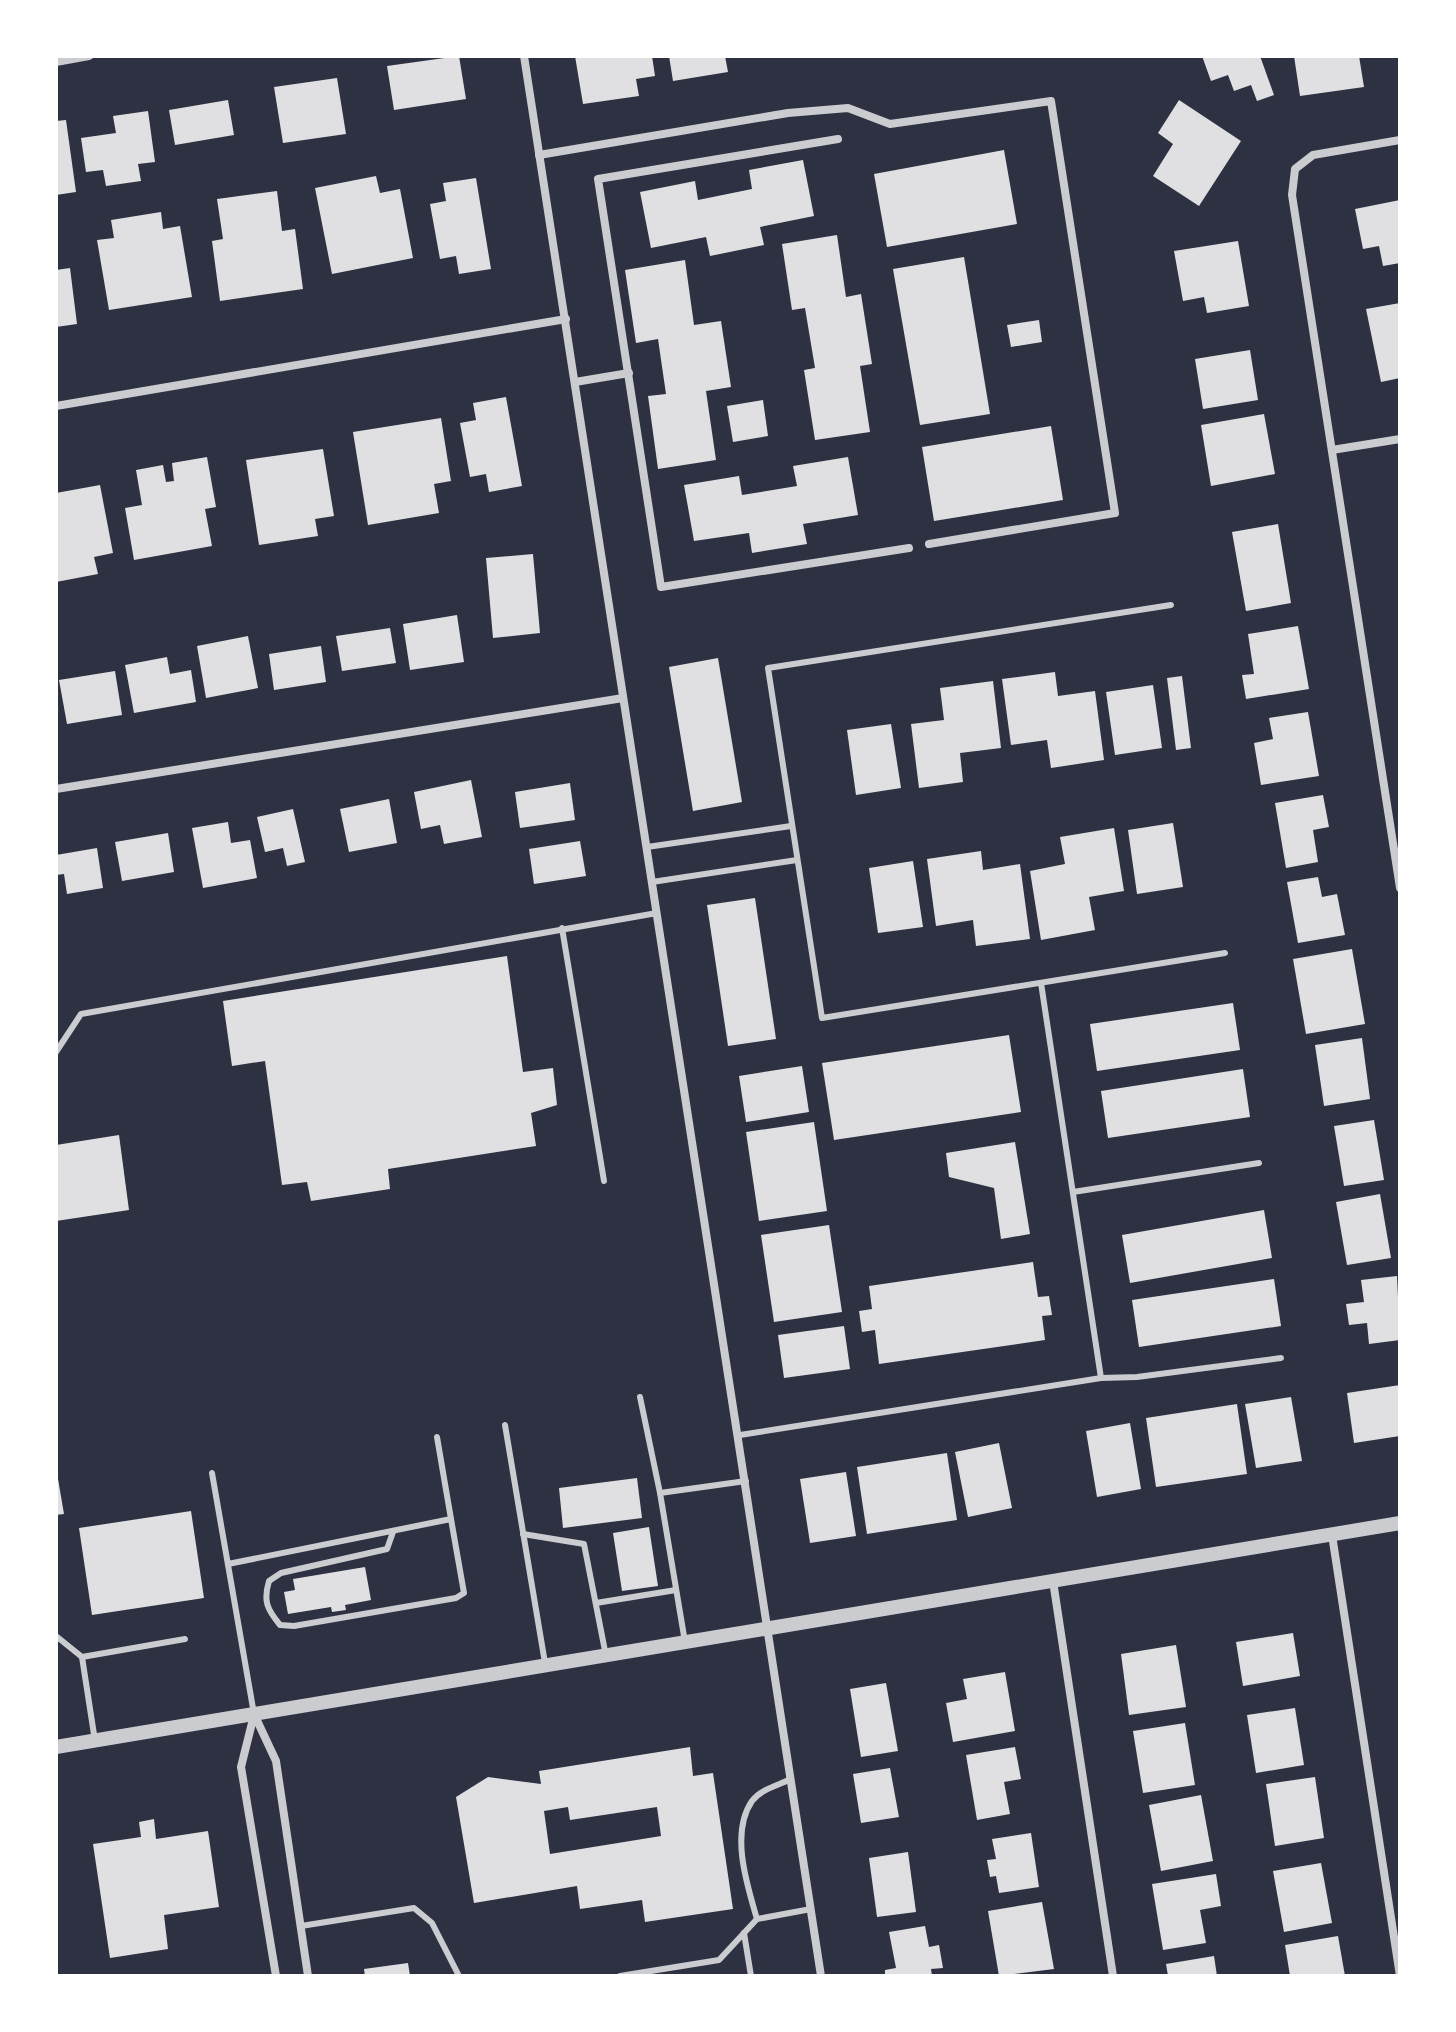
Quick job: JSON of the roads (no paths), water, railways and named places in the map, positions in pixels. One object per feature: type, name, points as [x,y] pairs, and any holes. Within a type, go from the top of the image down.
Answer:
[{"type":"street","points":[[56,62],[89,56]]},
{"type":"street","points":[[524,56],[740,1435],[821,1976]]},
{"type":"street","points":[[539,155],[788,113],[848,108],[890,124],[1051,101],[1115,513],[929,544]]},
{"type":"street","points":[[838,139],[598,179],[661,587],[909,548]]},
{"type":"street","points":[[1400,140],[1313,155],[1295,169],[1292,195],[1400,888]]},
{"type":"street","points":[[56,406],[566,319]]},
{"type":"street","points":[[575,382],[629,373]]},
{"type":"street","points":[[1332,450],[1400,439]]},
{"type":"street","points":[[56,789],[623,698]]},
{"type":"street","points":[[56,1747],[1400,1523]]},
{"type":"street","points":[[1332,1535],[1400,1976]]},
{"type":"street","points":[[1053,1581],[1113,1976]]},
{"type":"street","points":[[254,1714],[276,1761],[308,1976]]},
{"type":"street","points":[[254,1714],[241,1767],[276,1976]]},
{"type":"lane","points":[[1171,605],[768,668],[791,826],[822,1018],[1225,953]]},
{"type":"lane","points":[[647,847],[791,826]]},
{"type":"lane","points":[[652,882],[797,860]]},
{"type":"lane","points":[[56,1052],[81,1014],[657,913]]},
{"type":"lane","points":[[562,928],[604,1181]]},
{"type":"lane","points":[[1041,983],[1101,1378]]},
{"type":"lane","points":[[1073,1192],[1259,1163]]},
{"type":"lane","points":[[740,1435],[1101,1378],[1137,1377],[1281,1358]]},
{"type":"lane","points":[[640,1397],[685,1642]]},
{"type":"lane","points":[[505,1425],[545,1667]]},
{"type":"lane","points":[[393,1532],[387,1549],[281,1573],[269,1581],[267,1609],[280,1625],[294,1626],[456,1598],[464,1593],[437,1437]]},
{"type":"lane","points":[[212,1473],[254,1714]]},
{"type":"lane","points":[[660,1493],[746,1481]]},
{"type":"lane","points":[[228,1564],[451,1519]]},
{"type":"lane","points":[[523,1534],[584,1544],[606,1656]]},
{"type":"lane","points":[[596,1603],[676,1590]]},
{"type":"lane","points":[[56,1636],[82,1657],[95,1741]]},
{"type":"lane","points":[[82,1657],[185,1639]]},
{"type":"lane","points":[[757,1919],[748,1890],[741,1836],[747,1812],[762,1792],[791,1779]]},
{"type":"lane","points":[[301,1926],[414,1908],[432,1923],[459,1976]]},
{"type":"lane","points":[[620,1976],[719,1960],[757,1919],[811,1909]]},
{"type":"lane","points":[[744,1933],[751,1976]]}]
